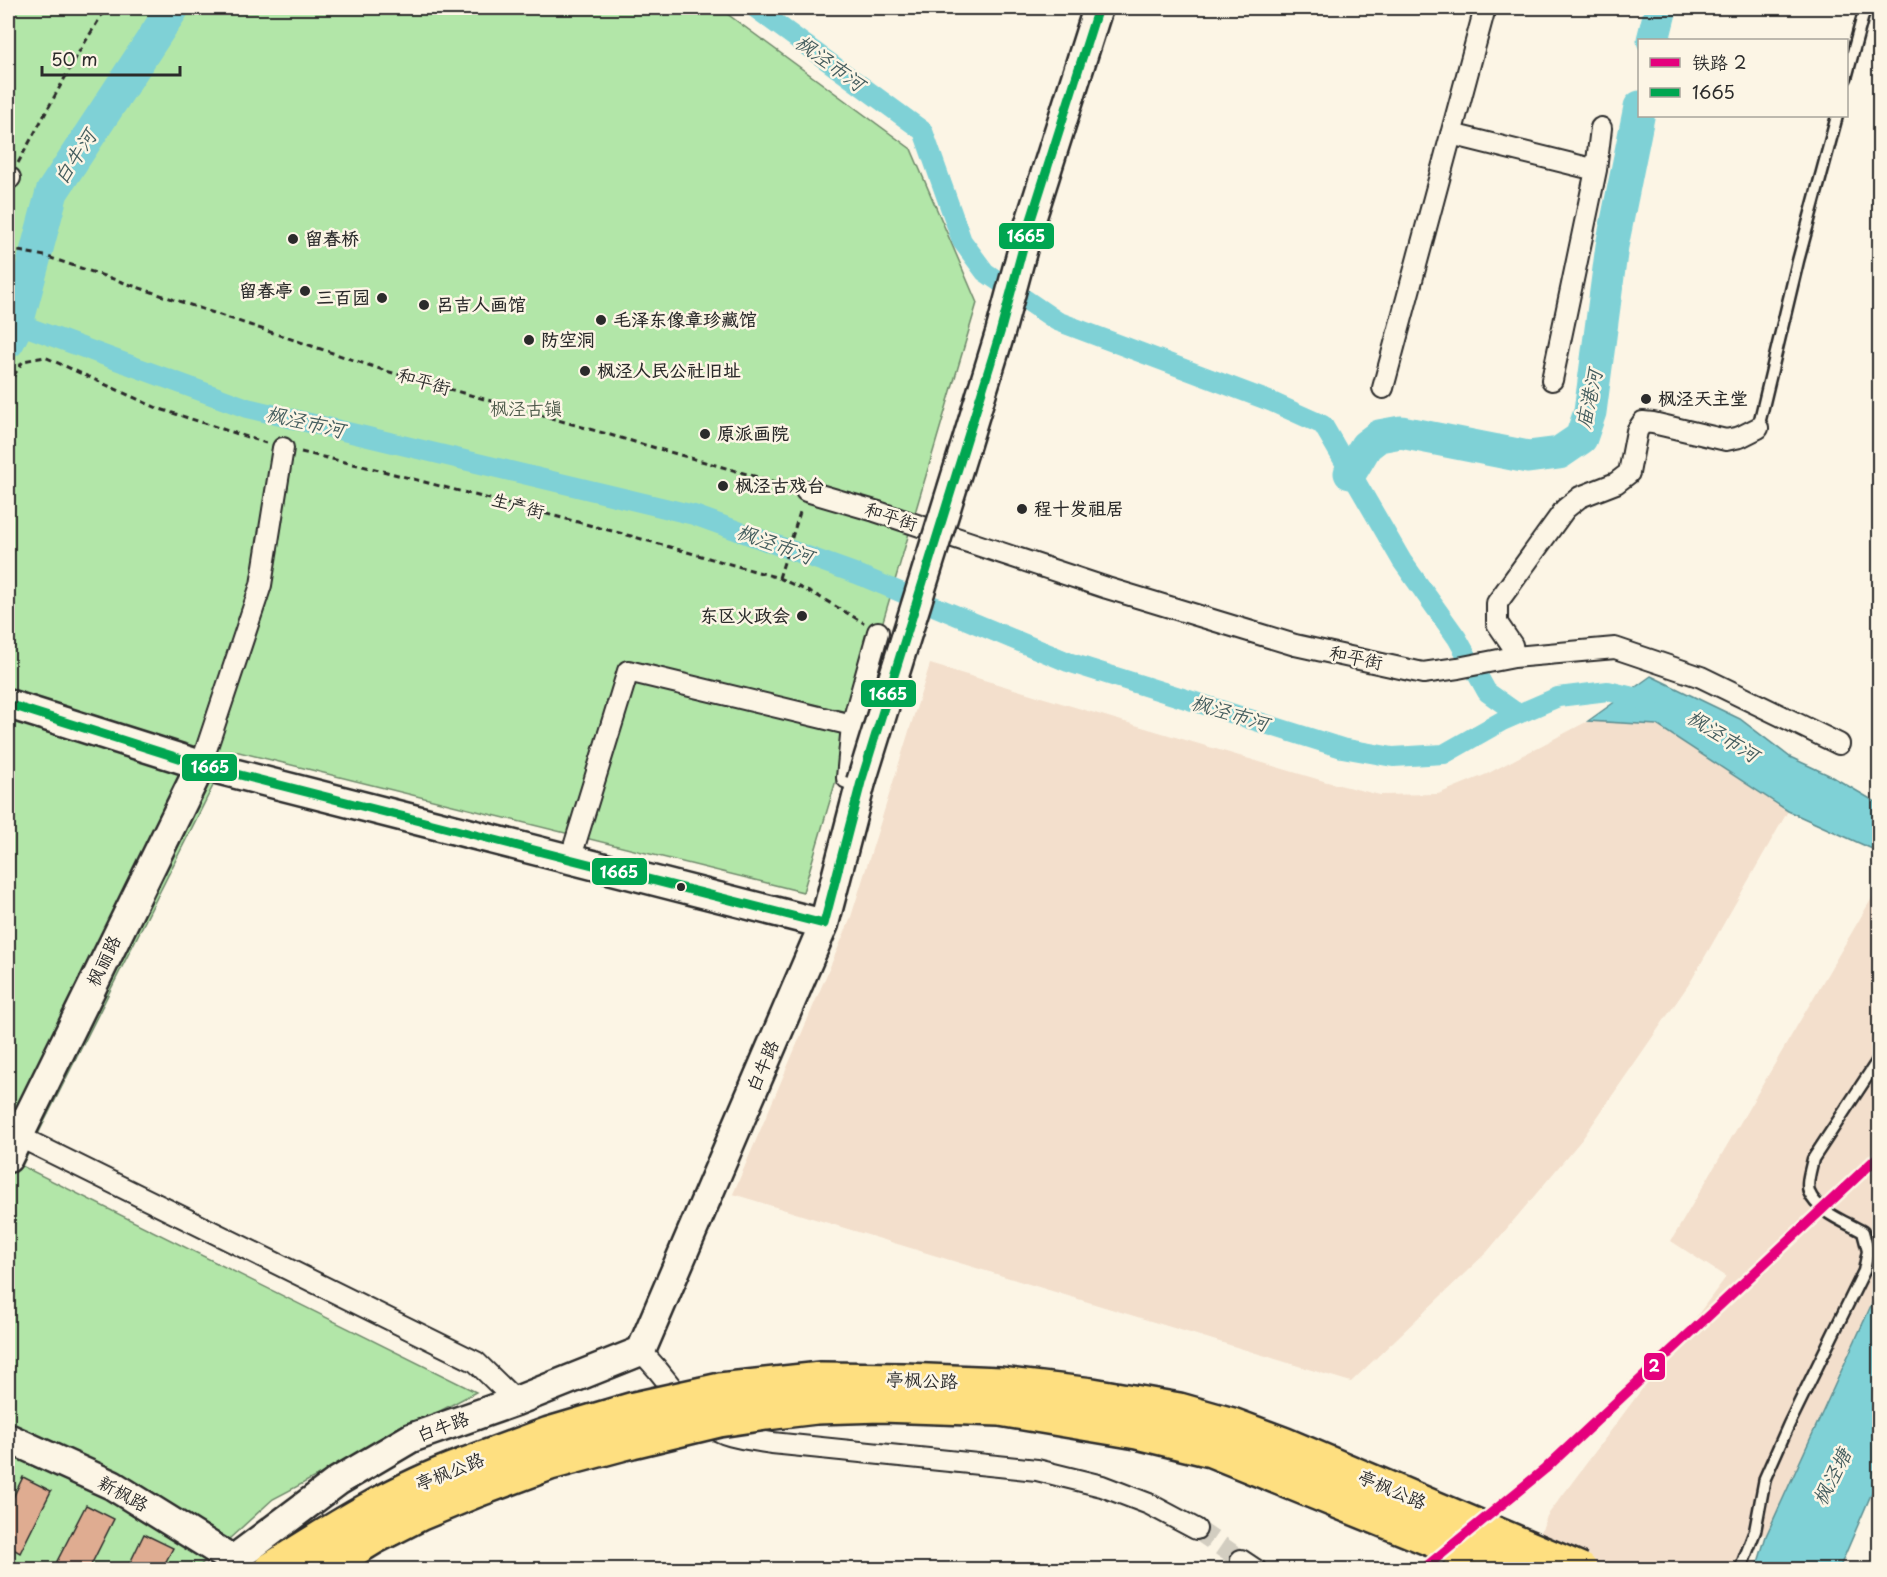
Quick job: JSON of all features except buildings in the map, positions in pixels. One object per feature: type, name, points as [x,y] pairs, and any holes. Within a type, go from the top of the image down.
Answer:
[{"type":"highway","name":"亭枫公路","points":[[320,1569],[419,1514],[471,1477],[560,1431],[634,1409],[720,1390],[821,1380],[904,1380],[1000,1384],[1092,1395],[1179,1410],[1232,1425],[1283,1444],[1581,1569]]},
{"type":"highway","name":"亭枫公路","points":[[270,1569],[371,1507],[445,1472],[471,1477],[561,1460],[719,1420],[816,1407],[881,1405],[1000,1409],[1137,1432],[1211,1450],[1507,1569]]},
{"type":"street","name":"白牛路","points":[[228,1565],[339,1481],[411,1438],[516,1401],[641,1351],[824,924],[861,782],[1000,333],[1028,229],[1098,8]]},
{"type":"street","points":[[1383,388],[1485,8]]},
{"type":"street","points":[[1552,380],[1596,170],[1600,128]]},
{"type":"street","points":[[1451,134],[1596,170]]},
{"type":"street","points":[[1505,658],[1512,645],[1497,623],[1497,603],[1565,509],[1580,497],[1616,483],[1629,473],[1637,430],[1643,422],[1726,440],[1740,437],[1758,428]]},
{"type":"street","points":[[201,765],[261,585],[284,448]]},
{"type":"street","name":"和平街","points":[[806,491],[875,511],[1107,588],[1295,645],[1423,673],[1505,658],[1615,648],[1701,677],[1839,744]]},
{"type":"street","points":[[861,782],[847,778],[852,725],[878,632]]},
{"type":"street","points":[[570,860],[628,671],[852,725]]},
{"type":"street","points":[[8,704],[201,765],[824,924]]},
{"type":"street","name":"枫丽路","points":[[13,1147],[201,765]]},
{"type":"street","points":[[13,1147],[476,1362],[516,1401]]},
{"type":"street","points":[[641,1351],[688,1408],[716,1430],[743,1438],[812,1448],[1037,1470],[1102,1486],[1149,1504],[1196,1529]]},
{"type":"street","name":"新枫路","points":[[8,1438],[112,1485],[228,1565]]},
{"type":"lane","points":[[1848,71],[1865,8]]},
{"type":"lane","points":[[1758,428],[1798,261],[1837,117]]},
{"type":"lane","points":[[1740,1569],[1755,1531],[1765,1478],[1864,1271],[1869,1251],[1863,1232],[1819,1206],[1809,1192],[1808,1178],[1813,1159],[1880,1057]]},
{"type":"path","points":[[9,178],[106,8]]},
{"type":"path","name":"和平街","points":[[9,249],[45,256],[198,310],[386,371],[806,491]]},
{"type":"path","name":"生产街","points":[[8,385],[22,361],[45,357],[157,408],[284,448],[553,515],[779,578],[818,596],[878,632]]},
{"type":"path","points":[[779,578],[806,491]]},
{"type":"shaded area","points":[[930,664],[1327,782],[1380,795],[1438,794],[1487,774],[1588,721],[1657,725],[1788,811],[1691,981],[1583,1138],[1487,1252],[1351,1382],[733,1194],[850,920]]},
{"type":"shaded area","points":[[1879,886],[1879,1288],[1766,1536],[1755,1531],[1740,1569],[1527,1570],[1547,1516],[1726,1277],[1671,1241]]},
{"type":"green space","name":"枫泾古镇","points":[[8,8],[719,8],[911,149],[977,303],[803,892],[231,750],[22,1166],[476,1392],[273,1499],[196,1569],[8,1570]]},
{"type":"water","points":[[1651,676],[1740,719],[1790,757],[1833,777],[1879,804],[1879,852],[1788,811],[1657,725],[1588,721]]},
{"type":"water","name":"枫泾塘","points":[[1879,1288],[1879,1476],[1839,1569],[1756,1569],[1766,1536]]},
{"type":"waterway","name":"白牛河","points":[[8,342],[17,324],[52,192],[173,8]]},
{"type":"waterway","name":"枫泾市河","points":[[755,8],[923,131],[962,241],[985,272],[1057,321],[1272,402],[1323,425],[1402,561],[1457,638],[1487,692],[1518,714]]},
{"type":"waterway","name":"庙港河","points":[[1653,39],[1661,8]]},
{"type":"waterway","name":"庙港河","points":[[1350,473],[1366,446],[1379,436],[1401,432],[1528,457],[1559,453],[1581,438],[1590,412],[1612,246],[1638,117]]},
{"type":"waterway","name":"枫泾市河","points":[[8,320],[247,408],[694,515],[857,574],[1068,662],[1342,748],[1393,757],[1444,754],[1502,721],[1558,697],[1608,691],[1650,701]]},
{"type":"tunnel","points":[[1196,1529],[1241,1560]]},
{"type":"rail line","name":"2","points":[[1422,1570],[1545,1469],[1880,1155]]},
{"type":"transit line","name":"1665","points":[[824,924],[861,782],[1000,333],[1028,229],[1098,8]]},
{"type":"transit line","name":"1665","points":[[8,704],[201,765],[824,924]]},
{"type":"place","name":"留春桥","points":[[293,239]]},
{"type":"place","name":"留春亭","points":[[305,291]]},
{"type":"place","name":"三百园","points":[[382,298]]},
{"type":"place","name":"吕吉人画馆","points":[[424,305]]},
{"type":"place","name":"毛泽东像章珍藏馆","points":[[601,320]]},
{"type":"place","name":"防空洞","points":[[529,340]]},
{"type":"place","name":"枫泾人民公社旧址","points":[[585,371]]},
{"type":"place","name":"枫泾天主堂","points":[[1646,399]]},
{"type":"place","name":"原派画院","points":[[705,434]]},
{"type":"place","name":"枫泾古戏台","points":[[723,486]]},
{"type":"place","name":"程十发祖居","points":[[1022,509]]},
{"type":"place","name":"东区火政会","points":[[802,616]]}]
